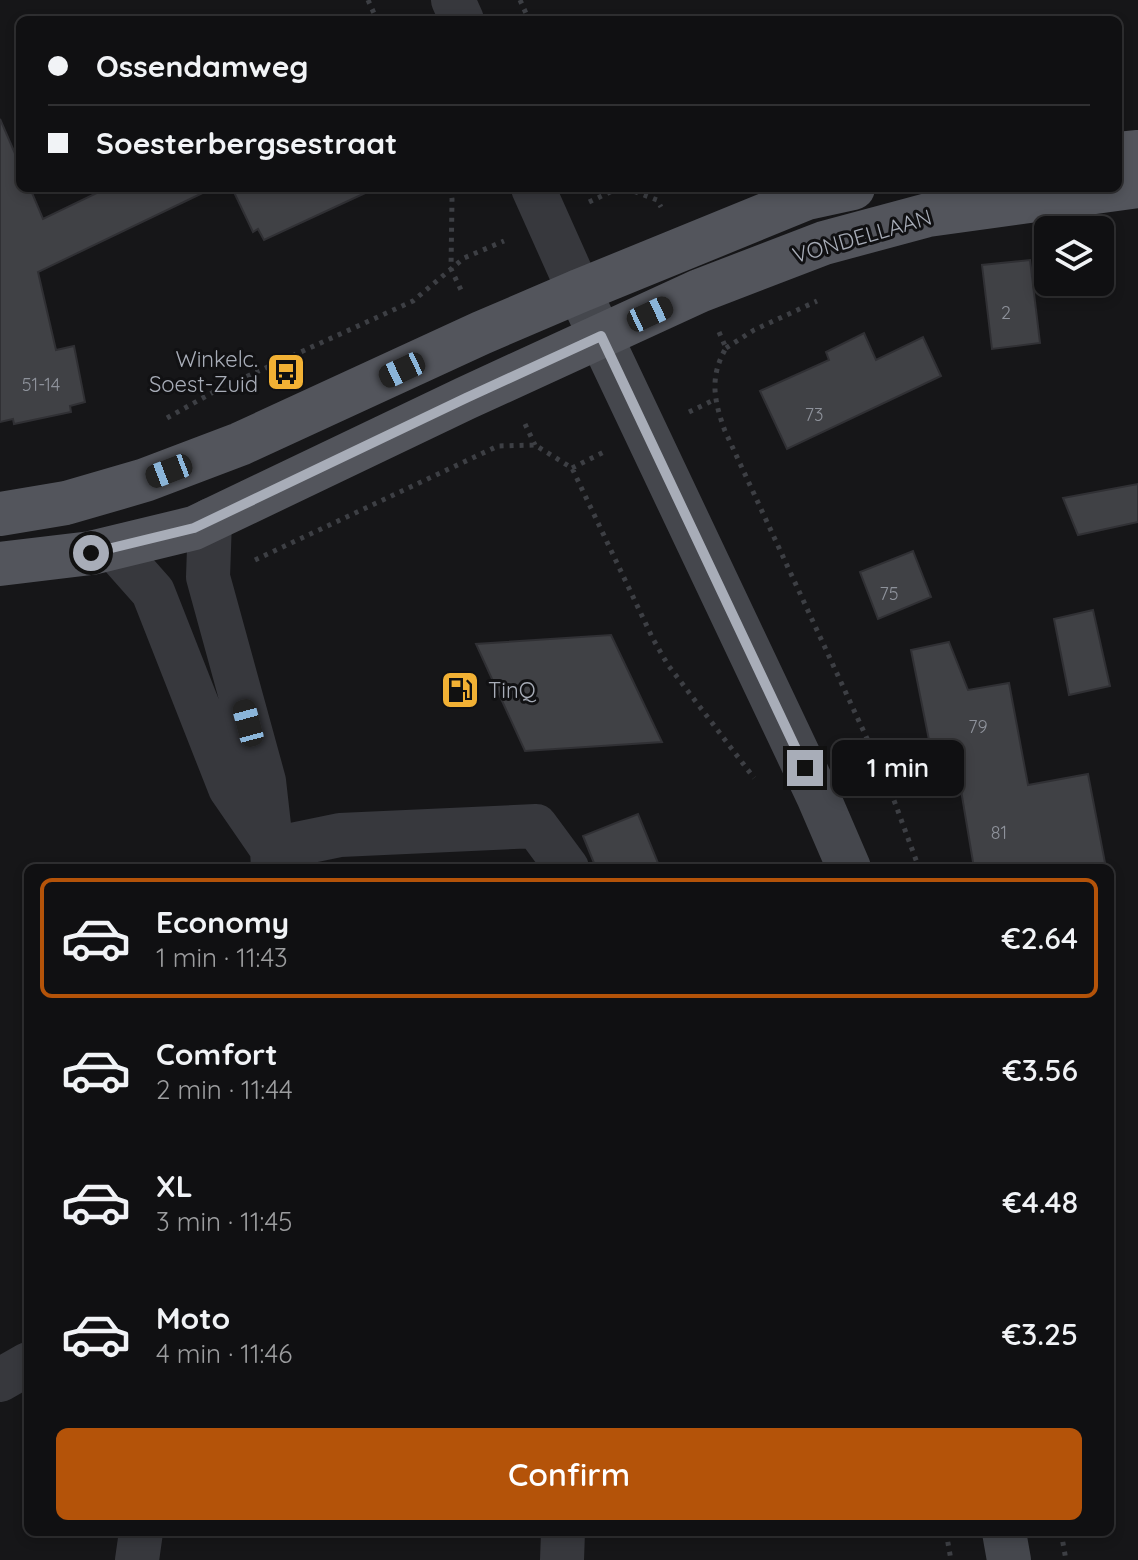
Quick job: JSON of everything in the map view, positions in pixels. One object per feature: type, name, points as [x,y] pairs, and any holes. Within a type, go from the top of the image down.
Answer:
[{"type":"main road","points":[[0,514],[66,503],[145,480],[240,444],[579,291],[807,198],[835,192]]},
{"type":"main road","name":"VONDELLAAN","points":[[0,564],[91,553],[194,528],[699,291],[824,243],[928,215],[1095,192]]},
{"type":"main road","points":[[579,291],[847,864]]},
{"type":"main road","points":[[1005,1536],[1009,1560]]},
{"type":"street","points":[[535,192],[579,291]]},
{"type":"street","points":[[210,520],[208,577],[264,781],[273,859]]},
{"type":"street","points":[[114,548],[153,592],[230,788],[273,859]]},
{"type":"street","points":[[273,859],[340,835],[536,826],[564,864]]},
{"type":"street","points":[[0,1380],[24,1366]]},
{"type":"street","points":[[137,1560],[140,1536]]},
{"type":"street","points":[[562,1560],[563,1536]]},
{"type":"path","points":[[162,421],[217,390],[413,301],[451,269],[451,192]]},
{"type":"path","points":[[714,400],[725,431],[888,784],[918,864]]},
{"type":"path","points":[[535,445],[572,468],[668,665],[761,787]]},
{"type":"path","points":[[947,1536],[951,1560]]},
{"type":"path","points":[[1062,1536],[1066,1560]]},
{"type":"building","points":[[0,119],[16,156],[16,192],[32,192],[43,219],[99,192],[205,192],[38,272],[56,350],[74,346],[85,402],[70,406],[71,412],[14,424],[13,419],[0,422]]},
{"type":"building","points":[[234,192],[367,192],[264,240],[258,229],[253,232]]},
{"type":"building","points":[[1030,260],[1040,343],[992,349],[982,265]]},
{"type":"building","points":[[864,333],[876,360],[923,337],[941,376],[787,449],[760,391],[829,360],[826,352]]},
{"type":"building","points":[[1138,484],[1138,522],[1078,535],[1063,498]]},
{"type":"building","points":[[913,551],[931,597],[878,619],[860,572]]},
{"type":"building","points":[[1093,610],[1110,686],[1069,695],[1054,619]]},
{"type":"building","points":[[611,635],[662,742],[525,751],[476,644]]},
{"type":"building","points":[[949,642],[968,690],[1009,683],[1028,785],[1088,774],[1105,864],[973,864],[957,766],[935,770],[911,650]]},
{"type":"building","points":[[638,814],[658,864],[594,864],[583,836]]},
{"type":"place","name":"Winkelc. Soest-Zuid","points":[[286,372]]},
{"type":"place","name":"TinQ","points":[[460,690]]},
{"type":"route","points":[[91,553],[194,528],[601,336],[805,768]]}]
